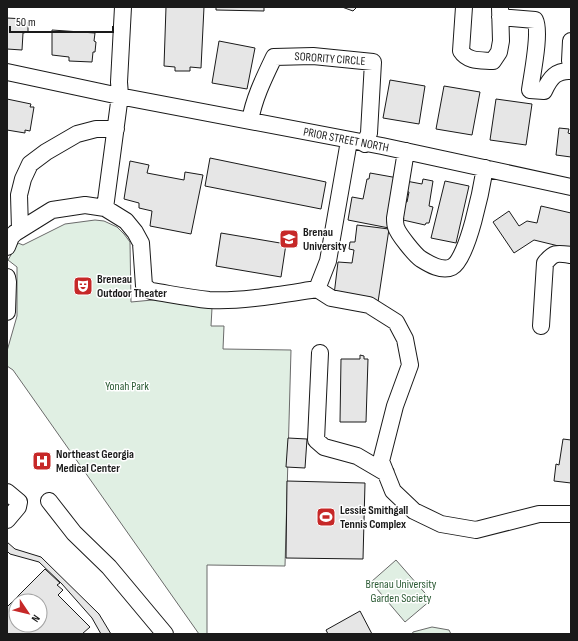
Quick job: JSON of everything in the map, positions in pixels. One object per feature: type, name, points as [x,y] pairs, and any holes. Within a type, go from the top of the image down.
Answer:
[{"type":"street","points":[[105,208],[120,96],[119,82],[123,7]]},
{"type":"street","points":[[464,7],[461,50],[464,56],[476,60],[493,61],[499,52],[501,41],[500,12],[535,20],[536,47],[530,90],[544,91],[553,75],[565,71],[570,66],[571,41]]},
{"type":"street","name":"SORORITY CIRCLE","points":[[250,121],[252,109],[259,88],[274,57],[313,56],[372,62],[369,133],[365,144]]},
{"type":"street","name":"PRIOR STREET NORTH","points":[[7,72],[120,96],[485,168],[571,187]]},
{"type":"street","points":[[20,229],[19,195],[22,179],[30,164],[46,152],[77,134],[96,129],[116,129]]},
{"type":"street","points":[[317,289],[328,261],[349,141]]},
{"type":"street","points":[[406,152],[395,218],[396,228],[416,255],[438,268],[451,267],[457,263],[464,250],[475,218],[485,168]]},
{"type":"street","points":[[7,247],[11,237],[20,229],[52,210],[85,205],[105,208],[126,221],[141,242],[144,286],[151,290],[210,300],[223,300],[253,298],[317,289],[331,298],[368,305],[396,322],[405,339],[410,365],[395,406],[381,461],[393,492],[414,511],[441,524],[476,530],[539,514],[571,514]]},
{"type":"street","points":[[541,326],[545,263],[552,255],[558,253],[571,255]]},
{"type":"street","points":[[7,277],[7,312]]},
{"type":"street","points":[[320,353],[316,440],[324,447],[357,456],[386,473]]},
{"type":"street","points":[[7,492],[19,502],[18,507],[7,520]]},
{"type":"street","points":[[49,501],[74,532],[109,567],[165,634]]},
{"type":"green space","name":"Yonah Park","points":[[95,220],[104,221],[117,227],[130,242],[131,302],[163,299],[212,308],[211,326],[224,326],[223,349],[291,350],[285,566],[207,565],[207,634],[199,634],[13,370],[7,366],[7,351],[17,316],[17,267],[8,260],[18,243],[23,245],[65,224]]},
{"type":"green space","name":"Brenau University Garden Society","points":[[396,560],[431,600],[405,622],[371,582]]},
{"type":"green space","points":[[432,627],[449,630],[451,634],[412,634],[413,632]]},
{"type":"building","points":[[166,7],[204,7],[201,68],[190,67],[190,71],[175,71],[175,67],[164,66]]},
{"type":"building","points":[[216,7],[264,7],[264,11],[216,10]]},
{"type":"building","points":[[342,7],[357,7],[353,11]]},
{"type":"building","points":[[7,18],[25,19],[25,22],[28,23],[28,32],[23,33],[22,50],[7,49]]},
{"type":"building","points":[[52,30],[95,33],[95,52],[93,52],[92,62],[69,61],[69,57],[52,55]]},
{"type":"building","points":[[219,41],[255,48],[247,89],[212,83]]},
{"type":"building","points":[[390,80],[425,86],[419,124],[383,118]]},
{"type":"building","points":[[444,86],[480,92],[472,135],[436,129]]},
{"type":"building","points":[[7,99],[31,104],[30,107],[34,107],[30,131],[25,130],[25,133],[7,130]]},
{"type":"building","points":[[496,99],[532,104],[526,145],[490,140]]},
{"type":"building","points":[[559,128],[569,129],[568,133],[571,134],[571,157],[556,155]]},
{"type":"building","points":[[210,158],[326,182],[321,209],[205,186]]},
{"type":"building","points":[[130,161],[149,165],[147,173],[184,180],[185,172],[203,175],[191,234],[150,226],[152,211],[139,208],[139,203],[124,199]]},
{"type":"building","points":[[370,173],[398,178],[389,228],[348,220],[352,197],[363,199],[367,179],[369,179]]},
{"type":"building","points":[[423,179],[433,181],[429,206],[433,207],[429,223],[426,223],[425,225],[400,218],[403,202],[407,202],[409,192],[405,191],[406,181],[422,184]]},
{"type":"building","points":[[445,181],[469,186],[456,243],[431,238]]},
{"type":"building","points":[[541,206],[571,213],[571,249],[534,240],[514,253],[493,222],[509,211],[519,226],[527,221],[537,223]]},
{"type":"building","points":[[357,225],[389,229],[378,302],[334,295],[338,262],[352,263],[354,250],[349,249],[350,242],[355,242]]},
{"type":"building","points":[[221,233],[286,244],[281,277],[216,266]]},
{"type":"building","points":[[360,355],[364,356],[364,359],[368,359],[366,422],[340,422],[341,359],[360,359]]},
{"type":"building","points":[[288,438],[307,439],[305,468],[286,467]]},
{"type":"building","points":[[563,439],[571,440],[571,483],[554,481],[556,464],[559,465]]},
{"type":"building","name":"Lessie Smithgall Tennis Complex","points":[[287,481],[365,483],[363,559],[286,558]]},
{"type":"building","points":[[7,542],[15,549],[41,557],[99,614],[111,634],[101,634],[92,618],[62,584],[39,562],[10,554],[7,551]]},
{"type":"building","points":[[45,569],[60,583],[57,585],[63,590],[58,595],[90,627],[82,634],[7,634],[8,606],[8,633],[48,633],[48,593],[21,593]]},
{"type":"building","points":[[360,611],[372,634],[328,634],[326,630]]},
{"type":"place","name":"Brenau University","points":[[289,239]]},
{"type":"place","name":"Breneau Outdoor Theater","points":[[83,286]]},
{"type":"place","name":"Northeast Georgia Medical Center","points":[[42,461]]},
{"type":"place","name":"Lessie Smithgall Tennis Complex","points":[[326,517]]}]
